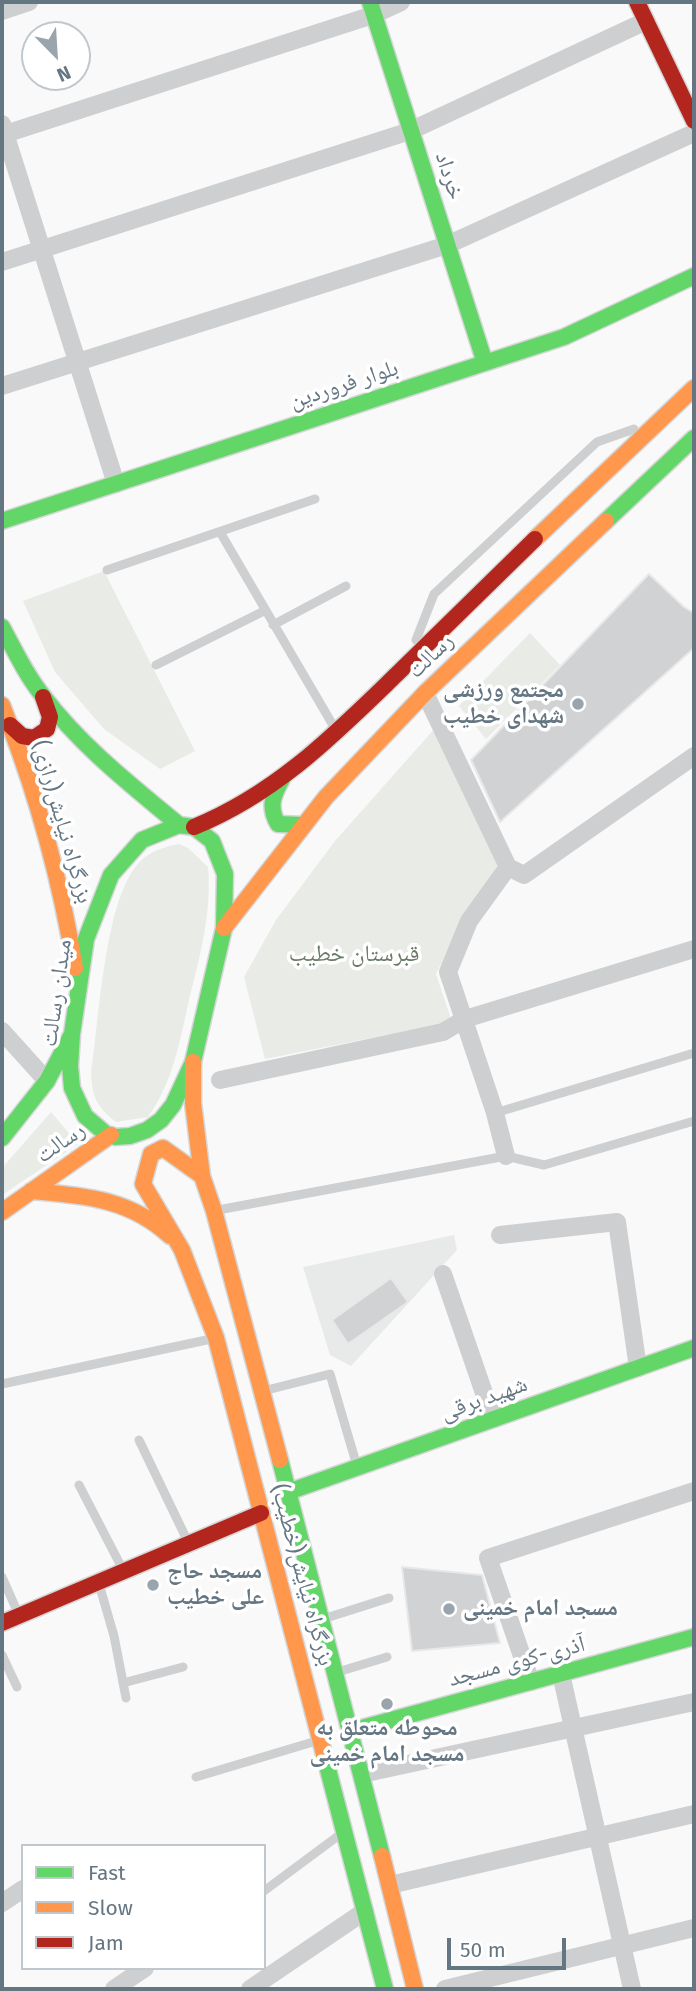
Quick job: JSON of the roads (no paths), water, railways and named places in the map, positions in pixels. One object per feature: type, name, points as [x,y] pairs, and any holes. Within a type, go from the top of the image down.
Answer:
[{"type":"main road","points":[[637,2],[694,121]]},
{"type":"main road","name":"خرداد","points":[[372,8],[485,363]]},
{"type":"main road","name":"بلوار فروردین","points":[[2,521],[564,337],[694,276]]},
{"type":"main road","name":"رسالت","points":[[187,826],[216,818],[282,779],[337,733],[694,388]]},
{"type":"main road","name":"رسالت","points":[[224,928],[326,797],[425,693],[694,438]]},
{"type":"main road","name":"بزرگراه نیایش(رازی)","points":[[2,627],[43,697],[82,742],[187,826]]},
{"type":"main road","points":[[6,729],[34,738],[47,730],[50,717],[43,697]]},
{"type":"main road","name":"بزرگراه نیایش(رازی)","points":[[2,705],[6,729],[58,879],[79,995]]},
{"type":"main road","points":[[282,779],[271,799],[271,815],[278,824],[304,825]]},
{"type":"main road","points":[[123,1145],[161,1120],[173,1105],[193,1062],[224,928],[225,874],[212,841],[187,826]]},
{"type":"main road","name":"میدان رسالت","points":[[123,1145],[85,1116],[75,1096],[70,1066],[72,1034],[86,939],[111,875],[142,840],[187,826]]},
{"type":"main road","name":"رسالت","points":[[2,1138],[47,1081],[72,1034]]},
{"type":"main road","name":"بزرگراه نیایش(خطیب)","points":[[193,1062],[193,1103],[202,1175],[214,1211],[351,1731],[415,1989]]},
{"type":"main road","name":"رسالت","points":[[2,1212],[31,1191],[123,1145]]},
{"type":"main road","name":"بزرگراه نیایش(خطیب)","points":[[123,1145],[182,1250],[216,1338],[345,1831],[380,1984]]},
{"type":"main road","points":[[143,1184],[151,1154],[163,1148],[202,1175]]},
{"type":"main road","points":[[31,1191],[104,1199],[137,1210],[163,1228],[182,1250]]},
{"type":"main road","name":"شهید برقی","points":[[288,1492],[694,1348]]},
{"type":"main road","points":[[2,1623],[261,1513]]},
{"type":"main road","name":"آذری-کوی مسجد","points":[[351,1731],[694,1637]]},
{"type":"street","points":[[2,11],[29,2]]},
{"type":"street","points":[[116,484],[3,131],[372,8],[401,2]]},
{"type":"street","points":[[2,262],[410,131],[646,21]]},
{"type":"street","points":[[680,95],[694,80]]},
{"type":"street","points":[[2,386],[447,245],[694,134]]},
{"type":"street","points":[[425,693],[508,867],[524,875],[694,757]]},
{"type":"street","points":[[506,1156],[466,1019],[448,972],[469,921],[508,867]]},
{"type":"street","points":[[220,1080],[443,1032],[466,1019],[694,949]]},
{"type":"street","points":[[2,1031],[47,1081]]},
{"type":"street","points":[[500,1235],[617,1222],[638,1368]]},
{"type":"street","points":[[443,1274],[493,1419]]},
{"type":"street","points":[[531,1682],[488,1558],[694,1491]]},
{"type":"street","points":[[561,1674],[632,1989]]},
{"type":"street","points":[[362,1774],[694,1702]]},
{"type":"street","points":[[390,1885],[694,1814]]},
{"type":"street","points":[[2,1903],[21,1890]]},
{"type":"street","points":[[250,1989],[365,1912]]},
{"type":"street","points":[[445,1989],[694,1928]]},
{"type":"street","points":[[114,1989],[142,1970]]},
{"type":"lane","points":[[405,667],[434,594],[597,442],[656,422]]},
{"type":"lane","points":[[107,570],[315,499]]},
{"type":"lane","points":[[220,532],[337,733]]},
{"type":"lane","points":[[273,625],[346,586]]},
{"type":"lane","points":[[156,664],[264,611]]},
{"type":"lane","points":[[495,1112],[694,1053]]},
{"type":"lane","points":[[214,1211],[506,1156],[544,1165],[694,1121]]},
{"type":"lane","points":[[2,1384],[216,1338]]},
{"type":"lane","points":[[262,1391],[330,1374],[357,1468]]},
{"type":"lane","points":[[139,1440],[188,1543]]},
{"type":"lane","points":[[79,1485],[124,1571]]},
{"type":"lane","points":[[2,1577],[19,1615]]},
{"type":"lane","points":[[98,1581],[114,1636],[126,1698]]},
{"type":"lane","points":[[321,1620],[389,1598]]},
{"type":"lane","points":[[2,1655],[17,1687]]},
{"type":"lane","points":[[335,1672],[387,1657]]},
{"type":"lane","points":[[123,1683],[183,1667]]},
{"type":"lane","points":[[196,1777],[321,1739]]},
{"type":"lane","points":[[266,1890],[345,1831]]},
{"type":"place","name":"مجتمع ورزشی شهدای خطیب","points":[[578,704]]},
{"type":"place","name":"مسجد حاج علی خطیب","points":[[153,1585]]},
{"type":"place","name":"مسجد امام خمینی","points":[[449,1609]]},
{"type":"place","name":"محوطه متعلق به مسجد امام خمینی","points":[[387,1704]]},
{"type":"park label","name":"قبرستان خطیب","points":[[354,955]]}]
